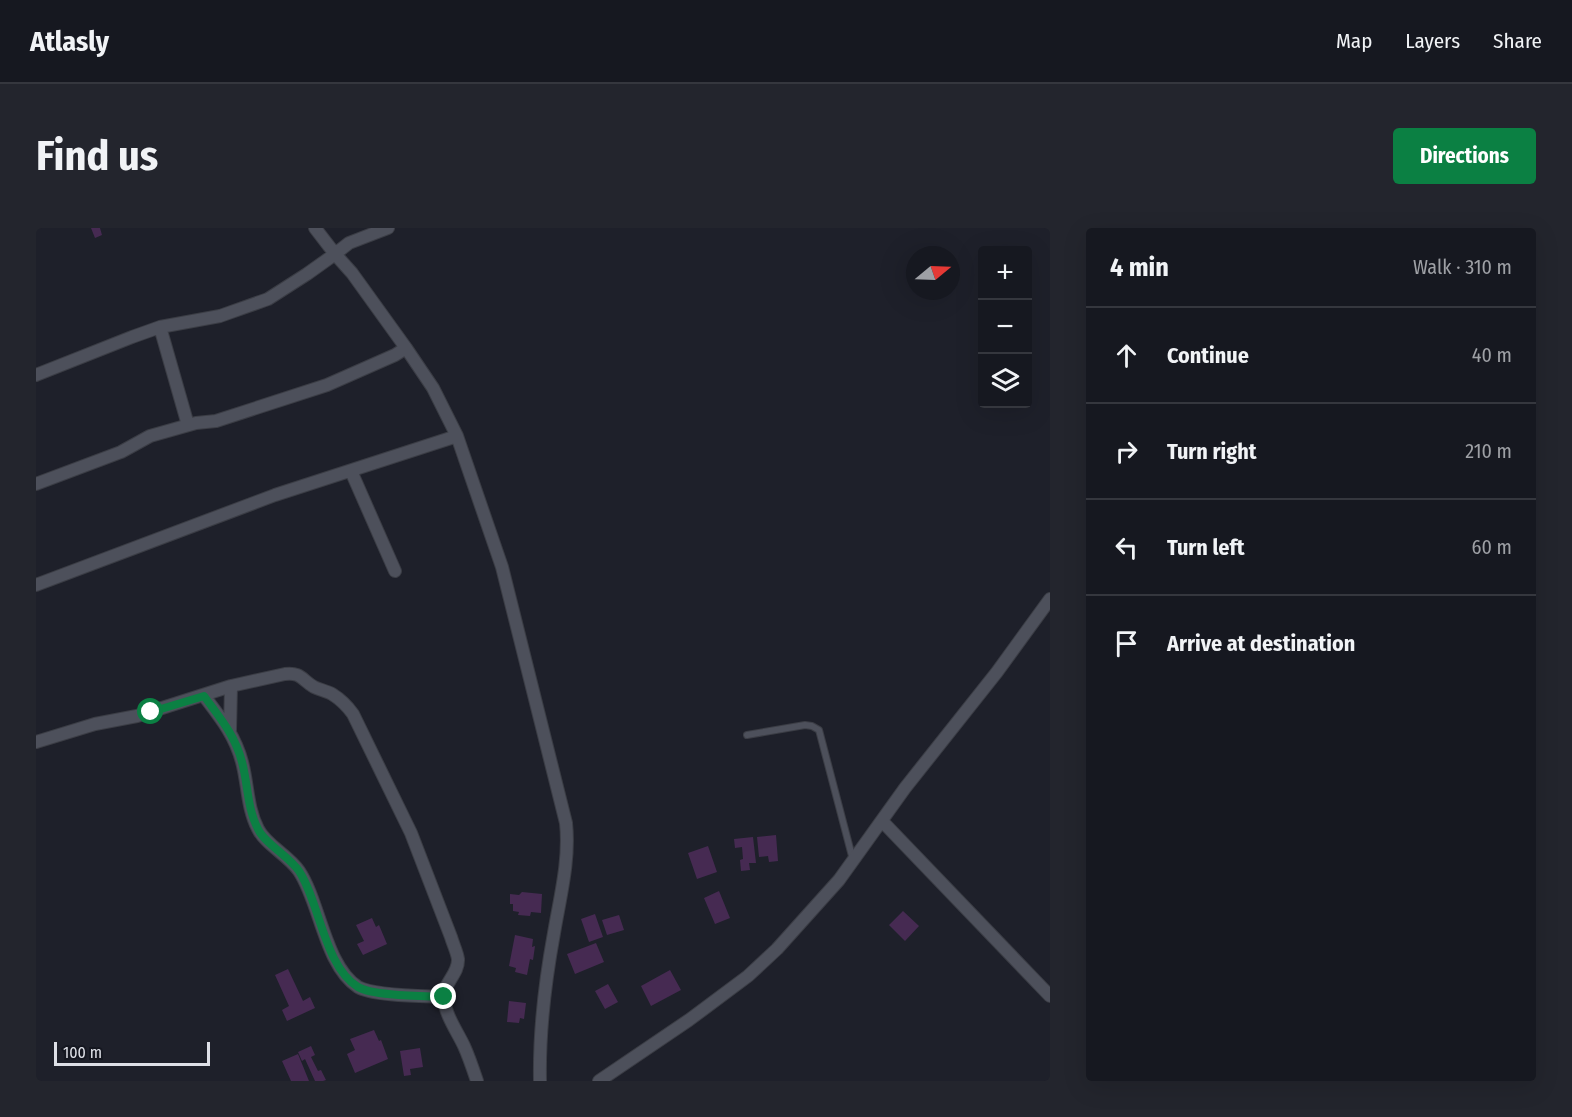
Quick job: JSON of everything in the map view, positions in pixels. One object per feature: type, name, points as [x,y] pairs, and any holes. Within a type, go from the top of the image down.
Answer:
[{"type":"street","points":[[315,228],[352,273],[433,388],[457,436],[502,567],[568,836],[567,857],[545,982],[540,1081]]},
{"type":"street","points":[[36,375],[160,327],[220,316],[268,299],[318,267],[349,243],[388,228]]},
{"type":"street","points":[[160,327],[188,425]]},
{"type":"street","points":[[36,484],[122,452],[150,436],[188,425],[216,421],[327,386],[406,348]]},
{"type":"street","points":[[36,585],[275,495],[457,436]]},
{"type":"street","points":[[351,471],[395,572]]},
{"type":"street","points":[[598,1081],[689,1020],[748,976],[777,949],[839,880],[905,788],[998,672],[1050,599]]},
{"type":"street","points":[[36,742],[94,724],[137,716],[231,687],[293,673],[300,675],[315,687],[332,694],[348,706],[411,833],[457,954],[458,963],[445,987],[444,997],[450,1019],[465,1047],[477,1081]]},
{"type":"street","points":[[230,730],[231,687]]},
{"type":"street","points":[[204,696],[230,730],[243,763],[248,797],[257,829],[298,870],[309,891],[330,949],[351,982],[373,992],[444,997]]},
{"type":"street","points":[[882,821],[1050,996]]},
{"type":"lane","points":[[747,735],[805,725],[819,730],[854,860]]},
{"type":"building","points":[[91,228],[100,228],[102,235],[95,238]]},
{"type":"building","points":[[776,835],[778,861],[769,862],[768,856],[759,857],[757,837]]},
{"type":"building","points":[[753,837],[756,863],[749,863],[750,870],[741,871],[742,847],[735,848],[734,839]]},
{"type":"building","points":[[708,846],[717,872],[697,879],[688,853]]},
{"type":"building","points":[[719,891],[730,918],[715,924],[704,898]]},
{"type":"building","points":[[522,892],[542,894],[541,913],[531,912],[530,916],[518,915],[519,912],[513,911],[510,894],[519,895]]},
{"type":"building","points":[[903,911],[919,926],[905,941],[889,925]]},
{"type":"building","points":[[595,914],[603,937],[589,942],[581,919]]},
{"type":"building","points":[[619,915],[624,930],[607,935],[602,920]]},
{"type":"building","points":[[372,918],[376,927],[379,925],[387,944],[363,955],[357,944],[364,941],[356,925]]},
{"type":"building","points":[[515,935],[533,939],[532,947],[535,946],[533,960],[530,959],[527,975],[515,972],[516,968],[509,966]]},
{"type":"building","points":[[596,943],[604,962],[575,974],[567,954]]},
{"type":"building","points":[[288,969],[303,1001],[310,997],[315,1008],[287,1021],[282,1010],[289,1006],[275,975]]},
{"type":"building","points":[[670,970],[681,990],[651,1006],[641,986]]},
{"type":"building","points":[[608,984],[618,1002],[605,1009],[595,991]]},
{"type":"building","points":[[509,1001],[526,1003],[524,1019],[520,1018],[519,1023],[507,1022]]},
{"type":"building","points":[[374,1030],[379,1041],[381,1040],[388,1059],[355,1073],[347,1054],[355,1050],[350,1039]]},
{"type":"building","points":[[311,1046],[315,1055],[311,1057],[326,1080],[315,1081],[305,1059],[302,1061],[298,1052]]},
{"type":"building","points":[[420,1048],[423,1067],[410,1069],[411,1075],[404,1076],[400,1051]]},
{"type":"building","points":[[298,1054],[309,1081],[291,1081],[282,1061]]},
{"type":"route","points":[[151,712],[204,696],[230,730],[243,763],[248,797],[257,829],[298,870],[306,884],[330,949],[351,982],[373,992],[444,997]]}]
